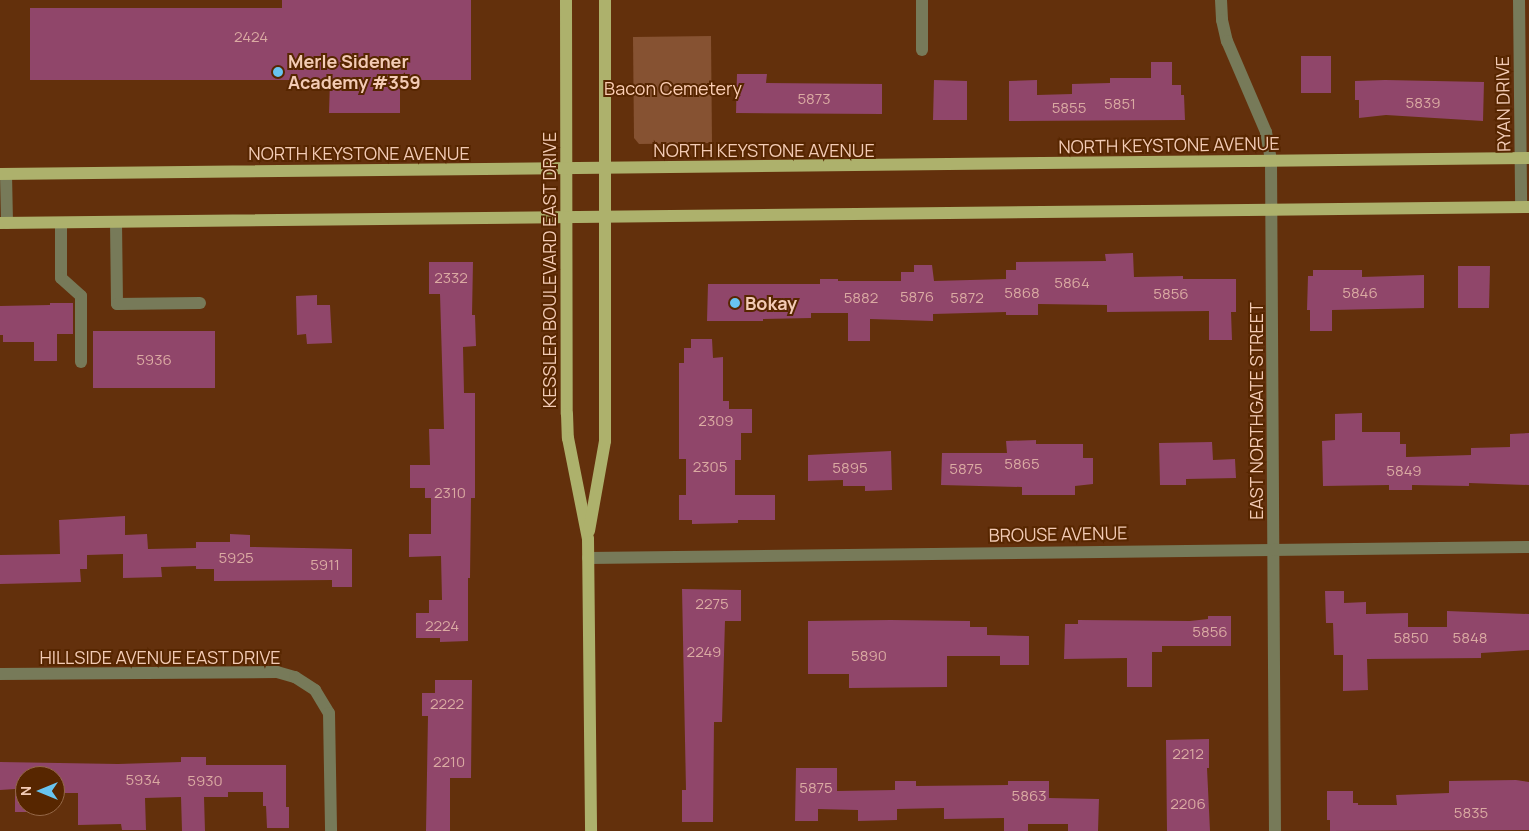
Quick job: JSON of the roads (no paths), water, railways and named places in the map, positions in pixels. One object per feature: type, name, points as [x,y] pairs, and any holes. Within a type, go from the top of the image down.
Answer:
[{"type":"main road","name":"KESSLER BOULEVARD EAST DRIVE","points":[[566,0],[568,438],[588,539]]},
{"type":"main road","name":"KESSLER BOULEVARD EAST DRIVE","points":[[591,831],[588,539],[605,441],[603,169],[605,0]]},
{"type":"main road","name":"NORTH KEYSTONE AVENUE","points":[[3,174],[1525,158]]},
{"type":"main road","points":[[3,223],[1525,207]]},
{"type":"street","points":[[922,0],[922,50]]},
{"type":"street","name":"EAST NORTHGATE STREET","points":[[1221,0],[1222,20],[1227,41],[1266,132],[1271,161],[1275,548],[1275,831]]},
{"type":"street","name":"RYAN DRIVE","points":[[1519,0],[1525,207]]},
{"type":"street","points":[[3,174],[3,223]]},
{"type":"street","points":[[116,222],[117,304],[200,303]]},
{"type":"street","points":[[61,223],[61,278],[80,296],[81,362]]},
{"type":"street","name":"BROUSE AVENUE","points":[[588,558],[1275,548],[1529,547]]},
{"type":"street","name":"HILLSIDE AVENUE EAST DRIVE","points":[[0,674],[277,672],[296,677],[315,690],[326,705],[330,721],[331,831]]},
{"type":"place","name":"Merle Sidener Academy #359","points":[[278,72]]},
{"type":"place","name":"Bokay","points":[[735,303]]},
{"type":"park label","name":"Bacon Cemetery","points":[[673,88]]}]
